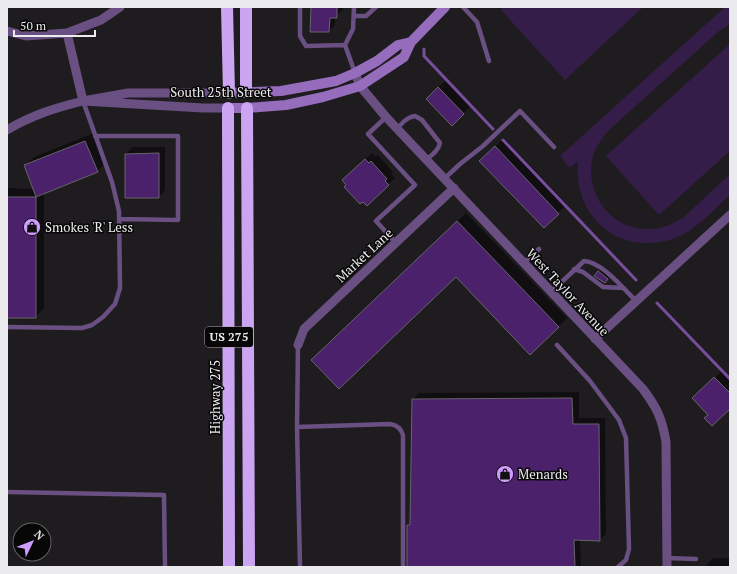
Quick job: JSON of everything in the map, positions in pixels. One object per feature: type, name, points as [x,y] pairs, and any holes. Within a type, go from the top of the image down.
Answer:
[{"type":"highway","points":[[227,7],[228,93]]},
{"type":"highway","points":[[246,7],[246,92]]},
{"type":"highway","name":"Highway 275","points":[[228,108],[229,567]]},
{"type":"highway","name":"US 275","points":[[247,108],[249,567]]},
{"type":"main road","name":"South 25th Street","points":[[228,108],[286,105],[323,97],[360,86],[404,57],[411,42],[440,9]]},
{"type":"main road","name":"South 25th Street","points":[[228,93],[281,92],[336,81],[355,74],[377,61],[398,45],[411,42]]},
{"type":"street","points":[[7,31],[26,36],[67,34],[101,20],[120,7]]},
{"type":"street","points":[[67,34],[83,101]]},
{"type":"street","name":"West Taylor Avenue","points":[[355,74],[360,86],[386,117],[594,339],[643,389],[656,406],[663,424],[666,442],[666,563]]},
{"type":"street","name":"South 25th Street","points":[[7,130],[51,109],[128,92],[228,93]]},
{"type":"street","name":"South 25th Street","points":[[83,101],[203,108],[228,108]]},
{"type":"street","name":"Market Lane","points":[[298,345],[304,329],[454,188]]},
{"type":"street","points":[[594,339],[730,215]]},
{"type":"lane","points":[[300,7],[300,36],[306,46],[345,45]]},
{"type":"lane","points":[[354,7],[353,28],[345,45],[355,74]]},
{"type":"lane","points":[[354,16],[366,16],[376,7]]},
{"type":"lane","points":[[463,7],[477,22],[489,61]]},
{"type":"lane","points":[[7,326],[82,328],[92,325],[103,317],[114,304],[120,288],[119,211],[112,182],[83,101]]},
{"type":"lane","points":[[444,179],[483,146],[520,111],[554,147]]},
{"type":"lane","points":[[397,129],[406,120],[413,116],[422,120],[440,142],[437,150],[426,160]]},
{"type":"lane","points":[[386,117],[368,134],[415,185],[376,221],[396,243]]},
{"type":"lane","points":[[95,136],[178,136],[178,220],[119,219]]},
{"type":"lane","points":[[524,263],[539,249]]},
{"type":"lane","points":[[551,292],[574,269],[584,261],[589,261],[612,276],[636,301]]},
{"type":"lane","points":[[574,269],[582,272],[603,287],[623,288]]},
{"type":"lane","points":[[298,345],[297,427],[300,567]]},
{"type":"lane","points":[[556,345],[590,381],[619,420],[626,438],[629,549],[626,560],[618,567]]},
{"type":"lane","points":[[297,427],[390,424],[395,425],[401,430],[403,435],[403,567]]},
{"type":"lane","points":[[7,492],[164,495],[165,567]]},
{"type":"lane","points":[[666,563],[696,559]]},
{"type":"shaded area","points":[[504,7],[643,7],[565,80],[501,10]]},
{"type":"shaded area","points":[[725,7],[730,7],[730,24],[719,31],[609,130],[596,149],[593,156],[591,170],[592,183],[596,195],[603,207],[623,224],[636,228],[659,228],[668,226],[680,220],[730,174],[730,195],[702,221],[678,237],[649,243],[631,241],[615,236],[601,226],[590,213],[583,198],[578,180],[578,161],[570,168],[560,156]]},
{"type":"shaded area","points":[[730,44],[730,151],[659,215],[606,156]]},
{"type":"building","points":[[311,7],[337,7],[337,18],[330,18],[329,32],[310,32]]},
{"type":"building","points":[[438,87],[464,114],[452,126],[426,99]]},
{"type":"building","points":[[85,141],[98,172],[36,197],[24,165]]},
{"type":"building","points":[[495,146],[559,214],[544,228],[479,161]]},
{"type":"building","points":[[159,153],[159,198],[125,198],[125,154]]},
{"type":"building","points":[[365,159],[369,163],[371,161],[387,179],[385,181],[389,185],[367,206],[363,202],[360,204],[344,187],[346,185],[342,180]]},
{"type":"building","points":[[7,197],[36,197],[36,318],[7,318]]},
{"type":"building","points":[[457,221],[559,327],[530,355],[456,277],[339,389],[311,360]]},
{"type":"building","points":[[598,271],[608,279],[605,283],[594,276]]},
{"type":"building","points":[[714,377],[730,393],[730,409],[712,426],[704,418],[708,415],[692,398]]},
{"type":"building","name":"Menards","points":[[572,398],[573,424],[599,424],[600,541],[574,540],[575,567],[407,567],[407,525],[410,525],[412,399]]},
{"type":"waterway","points":[[424,49],[424,56],[493,129]]},
{"type":"waterway","points":[[503,140],[636,280]]},
{"type":"waterway","points":[[657,303],[730,379]]},
{"type":"place","name":"Smokes 'R' Less","points":[[32,227]]},
{"type":"place","name":"Menards","points":[[505,474]]}]
